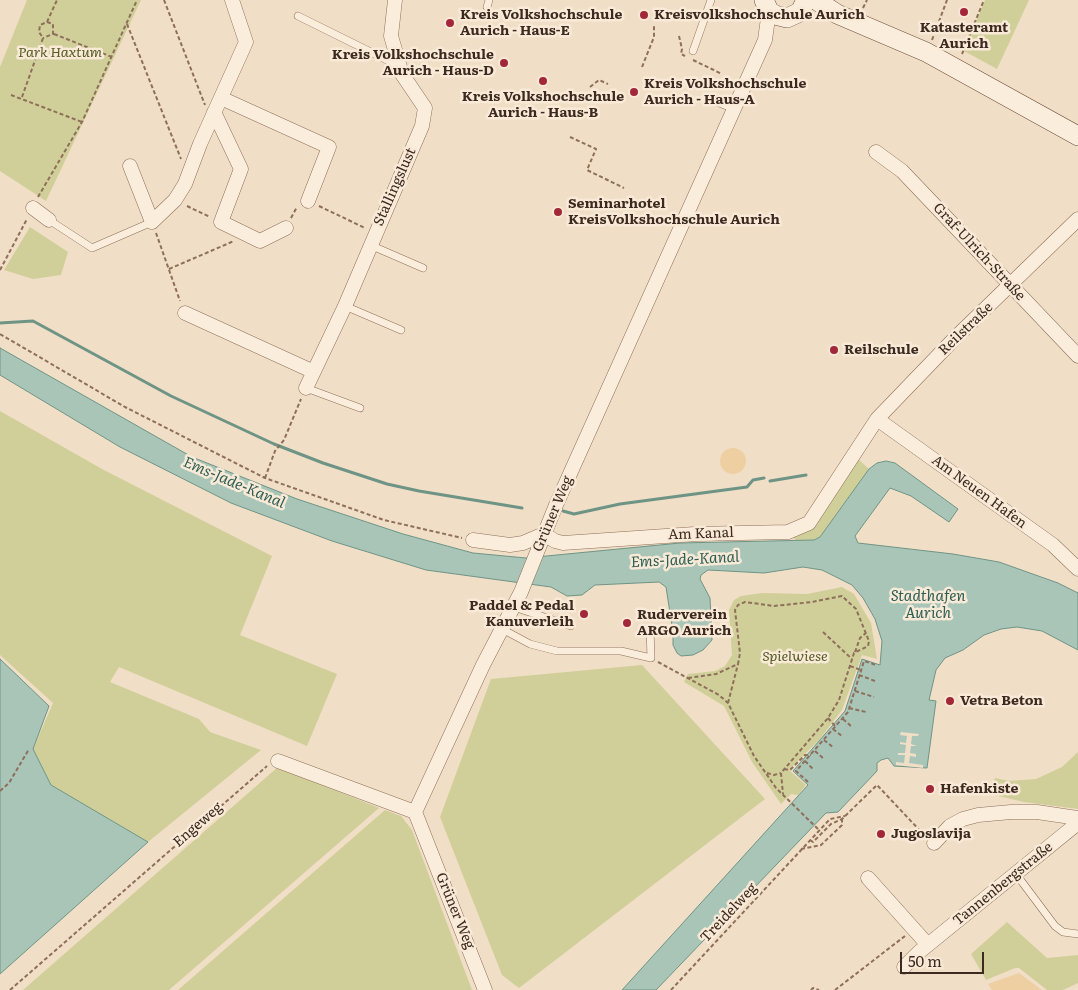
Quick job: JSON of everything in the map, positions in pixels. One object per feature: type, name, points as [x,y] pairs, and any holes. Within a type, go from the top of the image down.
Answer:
[{"type":"main road","points":[[816,0],[837,14],[926,52],[957,68],[1078,136]]},
{"type":"main road","points":[[767,5],[774,15],[798,10],[837,14]]},
{"type":"street","points":[[130,166],[152,222],[176,200],[188,177],[212,116],[246,42],[232,0]]},
{"type":"street","name":"Stallingslust","points":[[306,388],[312,371],[345,306],[372,239],[422,126],[425,108],[398,65],[390,36],[395,0]]},
{"type":"street","name":"Grüner Weg","points":[[485,990],[415,812],[483,665],[521,592],[544,534],[765,40],[767,5]]},
{"type":"street","name":"Grüner Weg","points":[[765,40],[798,10]]},
{"type":"street","points":[[221,98],[330,147],[309,199]]},
{"type":"street","points":[[212,116],[241,169],[221,222],[260,241],[286,228]]},
{"type":"street","name":"Graf-Ulrich-Straße","points":[[876,152],[902,171],[1078,356]]},
{"type":"street","points":[[33,208],[49,220]]},
{"type":"street","name":"Reilstraße","points":[[877,419],[955,338],[1078,219]]},
{"type":"street","points":[[185,313],[312,371]]},
{"type":"street","name":"Am Kanal","points":[[544,534],[555,541],[563,543],[695,534],[788,532],[800,528],[808,523],[877,419]]},
{"type":"street","name":"Am Neuen Hafen","points":[[877,419],[1053,545],[1078,569]]},
{"type":"street","points":[[473,540],[510,545],[523,543],[544,534]]},
{"type":"street","points":[[278,761],[415,812]]},
{"type":"street","points":[[934,843],[950,826],[963,819],[978,815],[1037,812],[1078,818]]},
{"type":"street","name":"Tannenbergstraße","points":[[904,966],[923,948],[1078,823]]},
{"type":"street","points":[[868,878],[923,948]]},
{"type":"lane","points":[[693,51],[711,0]]},
{"type":"lane","points":[[298,16],[398,65]]},
{"type":"lane","points":[[710,99],[734,109]]},
{"type":"lane","points":[[49,220],[92,248],[152,222]]},
{"type":"lane","points":[[372,239],[423,268]]},
{"type":"lane","points":[[345,306],[401,330]]},
{"type":"lane","points":[[306,388],[360,408]]},
{"type":"lane","points":[[514,607],[571,626]]},
{"type":"lane","points":[[502,629],[530,644],[557,651],[621,652],[651,658],[650,628]]},
{"type":"lane","points":[[1016,874],[1055,926],[1063,932],[1078,934]]},
{"type":"path","points":[[47,22],[57,0]]},
{"type":"path","points":[[0,270],[41,192],[82,122],[137,0]]},
{"type":"path","points":[[164,0],[212,116]]},
{"type":"path","points":[[926,52],[948,0]]},
{"type":"path","points":[[957,68],[984,0]]},
{"type":"path","points":[[43,38],[39,32],[40,25],[47,22],[53,24],[53,34]]},
{"type":"path","points":[[127,24],[188,177]]},
{"type":"path","points":[[642,67],[654,36],[654,26]]},
{"type":"path","points":[[22,97],[43,38],[53,34],[112,57]]},
{"type":"path","points":[[590,87],[599,80],[608,84]]},
{"type":"path","points":[[11,95],[22,97],[82,122]]},
{"type":"path","points":[[570,137],[596,149],[587,170],[624,188]]},
{"type":"path","points":[[286,228],[304,195],[372,239]]},
{"type":"path","points":[[176,200],[221,222]]},
{"type":"path","points":[[152,222],[185,313]]},
{"type":"path","points":[[168,269],[247,235]]},
{"type":"path","points":[[0,334],[124,407],[265,478],[384,520],[473,540]]},
{"type":"path","points":[[265,478],[276,450],[282,442],[306,388]]},
{"type":"path","points":[[728,702],[740,653],[734,610],[738,605],[745,602],[774,606],[812,602],[842,596],[856,609],[866,633],[868,646],[854,653]]},
{"type":"path","points":[[823,632],[852,659]]},
{"type":"path","points":[[783,794],[781,773],[828,718],[839,700],[860,638],[866,633]]},
{"type":"path","points":[[651,658],[719,695],[728,702],[754,756],[764,771],[786,799],[820,830]]},
{"type":"path","points":[[808,782],[796,771],[834,729],[850,708],[864,661],[876,665]]},
{"type":"path","points":[[688,678],[716,674],[738,664]]},
{"type":"path","points":[[850,666],[861,670]]},
{"type":"path","points":[[860,676],[875,681]]},
{"type":"path","points":[[855,691],[874,697]]},
{"type":"path","points":[[850,708],[866,712]]},
{"type":"path","points":[[828,718],[836,726]]},
{"type":"path","points":[[843,718],[852,726]]},
{"type":"path","points":[[834,729],[843,737]]},
{"type":"path","points":[[824,740],[834,748]]},
{"type":"path","points":[[0,791],[9,783],[29,749]]},
{"type":"path","points":[[814,751],[824,759]]},
{"type":"path","points":[[784,769],[790,770],[805,755],[811,755]]},
{"type":"path","name":"Engeweg","points":[[10,990],[263,768],[278,761]]},
{"type":"path","points":[[805,762],[814,770]]},
{"type":"path","points":[[764,771],[769,775],[781,773]]},
{"type":"path","name":"Treidelweg","points":[[810,840],[813,842],[831,824],[842,819],[876,785],[918,831],[934,843]]},
{"type":"path","name":"Treidelweg","points":[[672,990],[830,819],[844,816]]},
{"type":"path","name":"Treidelweg","points":[[802,849],[821,845],[842,825],[842,819]]},
{"type":"path","points":[[835,990],[906,936],[923,948]]},
{"type":"path","points":[[811,990],[813,988],[819,990]]},
{"type":"green space","name":"Park Haxtum","points":[[27,0],[141,0],[46,201],[0,171],[0,67]]},
{"type":"green space","points":[[985,0],[1029,0],[997,69],[964,51]]},
{"type":"green space","points":[[30,227],[68,252],[61,275],[33,279],[4,270]]},
{"type":"green space","points":[[0,411],[102,469],[272,556],[240,635],[337,674],[307,746],[119,667],[110,682],[199,719],[210,732],[261,750],[148,842],[51,785],[33,749],[53,703],[0,655]]},
{"type":"green space","points":[[857,458],[869,469],[820,537],[814,540],[797,541],[789,534],[802,530]]},
{"type":"green space","name":"Spielwiese","points":[[842,587],[854,594],[871,623],[877,659],[862,655],[842,710],[819,740],[789,770],[806,785],[798,795],[791,794],[781,804],[752,762],[724,706],[684,682],[688,674],[715,671],[725,666],[732,655],[729,610],[734,600],[741,596],[762,593],[807,594]]},
{"type":"green space","points":[[642,665],[765,799],[519,988],[502,975],[440,817],[491,679]]},
{"type":"green space","points":[[1078,752],[1078,809],[1024,802],[990,794],[995,778],[1009,781],[1036,779],[1062,767]]},
{"type":"green space","points":[[278,767],[379,808],[169,990],[23,990]]},
{"type":"green space","points":[[385,810],[401,816],[412,830],[472,990],[178,990]]},
{"type":"green space","points":[[1007,922],[1047,958],[1078,955],[1078,983],[1063,990],[1047,990],[1019,968],[986,980],[971,954]]},
{"type":"sand","points":[[733,448],[742,452],[746,461],[742,470],[733,474],[724,470],[720,461],[724,452]]},
{"type":"sand","points":[[1019,973],[1042,990],[992,990],[988,984]]},
{"type":"water","points":[[0,348],[192,457],[297,499],[403,534],[473,553],[526,558],[680,543],[814,540],[820,537],[869,469],[877,463],[886,461],[895,463],[958,509],[949,522],[911,496],[890,488],[855,536],[858,543],[953,554],[999,562],[1058,583],[1078,593],[1078,650],[1042,631],[1017,627],[1001,629],[984,635],[963,650],[945,658],[936,670],[929,700],[936,701],[927,768],[894,766],[888,758],[881,760],[877,763],[877,771],[838,812],[826,813],[656,990],[622,990],[808,785],[793,771],[845,711],[862,659],[880,665],[882,641],[875,619],[863,598],[852,585],[822,570],[803,567],[764,573],[708,570],[701,575],[700,579],[710,598],[712,640],[703,650],[693,655],[681,656],[673,645],[673,632],[666,587],[659,582],[595,585],[582,595],[567,596],[551,587],[426,570],[332,541],[231,503],[120,447],[0,375]]},
{"type":"water","points":[[0,659],[49,706],[33,749],[51,785],[148,842],[0,974]]},
{"type":"pier","points":[[901,732],[919,734],[918,736],[912,736],[911,744],[917,746],[911,746],[910,753],[916,754],[916,757],[910,756],[909,763],[923,765],[923,768],[896,765],[896,762],[904,763],[905,755],[898,755],[898,753],[905,753],[906,745],[900,744],[900,742],[906,743],[907,736],[900,735]]},
{"type":"waterway","points":[[0,323],[33,321],[171,396],[274,444],[323,463],[387,484],[522,508]]},
{"type":"waterway","points":[[770,481],[806,475]]},
{"type":"waterway","points":[[563,511],[574,514],[620,504],[747,487],[753,480],[764,478]]},
{"type":"place","name":"Katasteramt Aurich","points":[[964,12]]},
{"type":"place","name":"Kreisvolkshochschule Aurich","points":[[644,15]]},
{"type":"place","name":"Kreis Volkshochschule Aurich - Haus-E","points":[[450,23]]},
{"type":"place","name":"Kreis Volkshochschule Aurich - Haus-D","points":[[504,63]]},
{"type":"place","name":"Kreis Volkshochschule Aurich - Haus-B","points":[[543,81]]},
{"type":"place","name":"Kreis Volkshochschule Aurich - Haus-A","points":[[634,92]]},
{"type":"place","name":"Seminarhotel KreisVolkshochschule Aurich","points":[[558,212]]},
{"type":"place","name":"Reilschule","points":[[834,350]]},
{"type":"place","name":"Paddel & Pedal Kanuverleih","points":[[584,614]]},
{"type":"place","name":"Ruderverein ARGO Aurich","points":[[627,623]]},
{"type":"place","name":"Vetra Beton","points":[[950,701]]},
{"type":"place","name":"Hafenkiste","points":[[930,789]]},
{"type":"place","name":"Jugoslavija","points":[[881,834]]},
{"type":"water label","name":"Ems-Jade-Kanal","points":[[234,483]]},
{"type":"water label","name":"Ems-Jade-Kanal","points":[[685,560]]},
{"type":"water label","name":"Stadthafen Aurich","points":[[928,606]]}]
